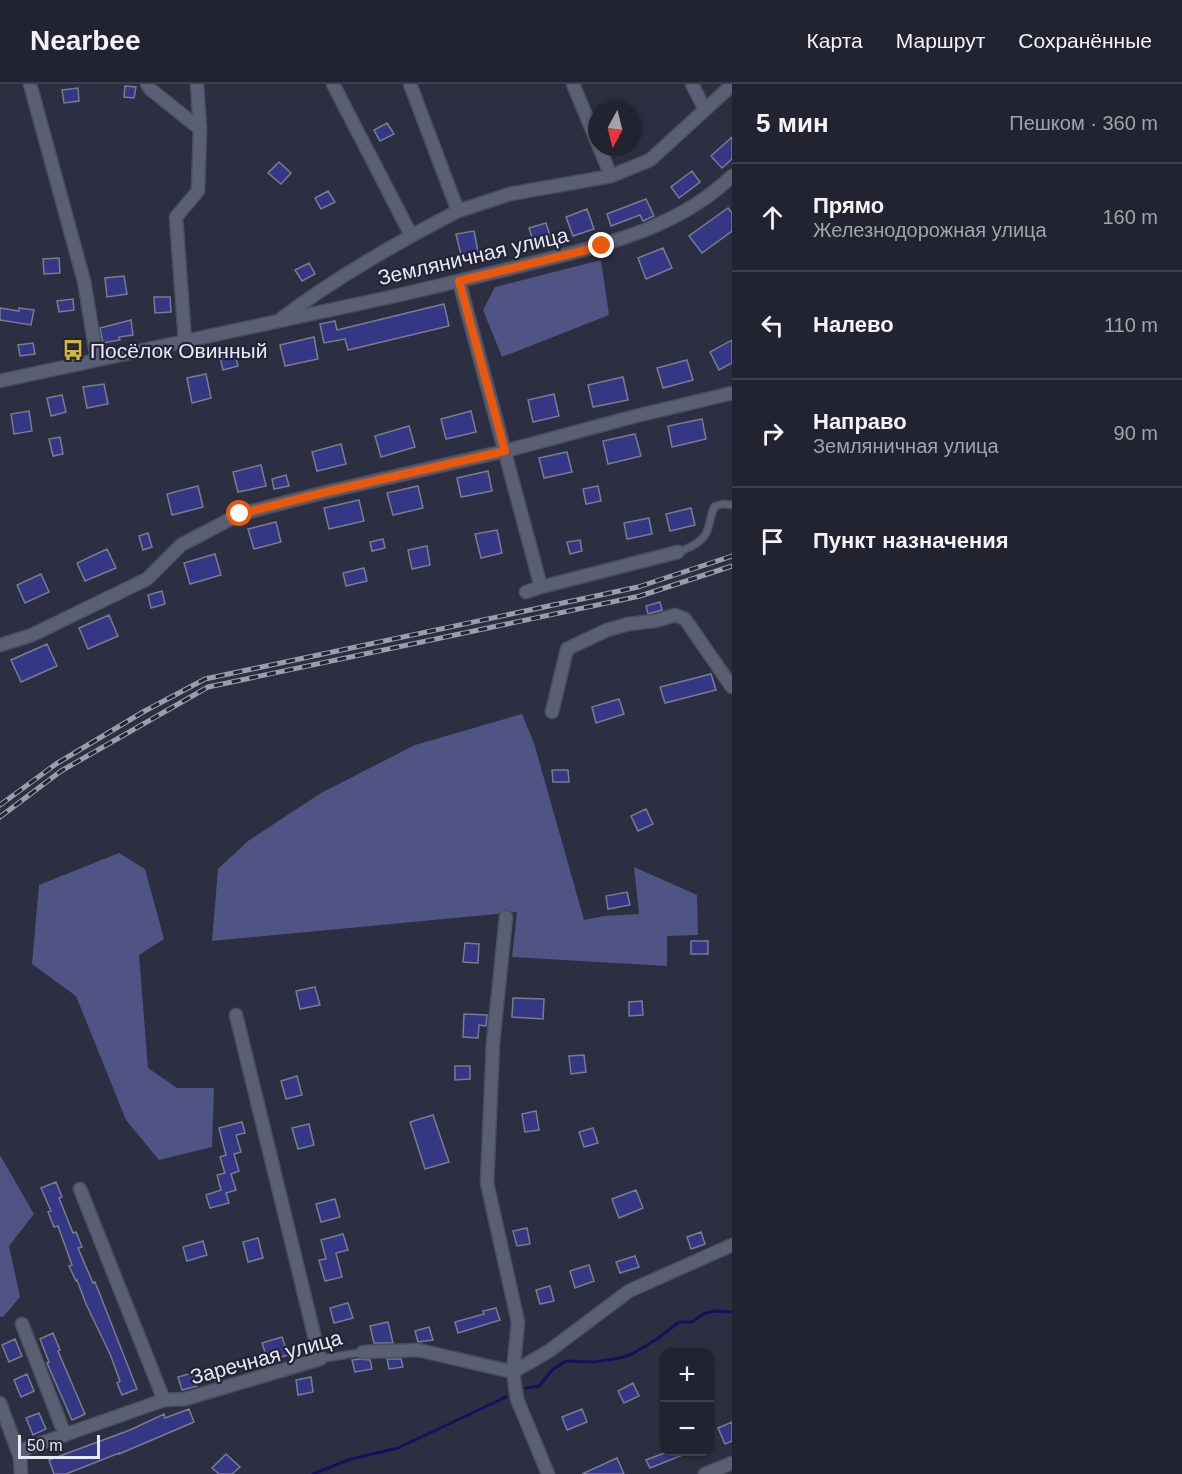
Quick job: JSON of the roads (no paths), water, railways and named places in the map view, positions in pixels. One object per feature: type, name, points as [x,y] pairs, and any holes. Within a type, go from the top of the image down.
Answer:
[{"type":"street","points":[[30,84],[84,281],[97,359]]},
{"type":"street","points":[[147,84],[150,89],[200,129]]},
{"type":"street","points":[[185,341],[176,217],[198,191],[200,129],[197,84]]},
{"type":"street","points":[[333,84],[411,235]]},
{"type":"street","points":[[410,84],[458,211]]},
{"type":"street","points":[[573,84],[588,120]]},
{"type":"street","points":[[692,84],[705,110]]},
{"type":"street","points":[[278,322],[320,289],[411,235],[458,211],[510,194],[611,176],[650,160],[732,85]]},
{"type":"street","points":[[603,156],[611,176]]},
{"type":"street","name":"Земляничная улица","points":[[0,381],[278,322],[602,246],[665,222],[715,192],[732,176]]},
{"type":"street","points":[[459,281],[541,587]]},
{"type":"street","points":[[0,645],[32,635],[147,579],[181,545],[240,514],[505,451],[732,393]]},
{"type":"street","points":[[526,592],[678,552]]},
{"type":"street","points":[[552,712],[567,649],[607,630],[675,615],[685,619],[732,687]]},
{"type":"street","points":[[507,917],[493,1043],[487,1183],[518,1322],[513,1372],[517,1400],[548,1474]]},
{"type":"street","points":[[236,1015],[320,1359]]},
{"type":"street","points":[[80,1189],[164,1400]]},
{"type":"street","points":[[513,1372],[549,1351],[640,1285],[732,1245]]},
{"type":"street","points":[[22,1324],[65,1435]]},
{"type":"street","name":"Заречная улица","points":[[363,1352],[418,1350],[513,1372]]},
{"type":"street","name":"Заречная улица","points":[[20,1457],[27,1448],[164,1400],[185,1400],[320,1359]]},
{"type":"street","points":[[0,1403],[20,1457],[21,1474]]},
{"type":"street","points":[[705,1474],[732,1463]]},
{"type":"lane","points":[[678,552],[692,548],[705,536],[710,515],[715,506],[732,505]]},
{"type":"lane","name":"Заречная улица","points":[[320,1359],[363,1352]]},
{"type":"waterway","points":[[526,1388],[539,1386],[553,1369],[566,1361],[593,1362],[620,1358],[632,1354],[657,1339],[679,1322],[692,1322],[703,1314],[714,1311],[732,1312]]},
{"type":"waterway","points":[[313,1474],[351,1459],[398,1448],[506,1397]]},
{"type":"railway","points":[[0,805],[56,764],[143,712],[205,679],[638,587],[732,556]]},
{"type":"railway","points":[[0,817],[61,771],[208,687],[640,596],[732,566]]},
{"type":"place","name":"Посёлок Овинный","points":[[73,350]]}]
